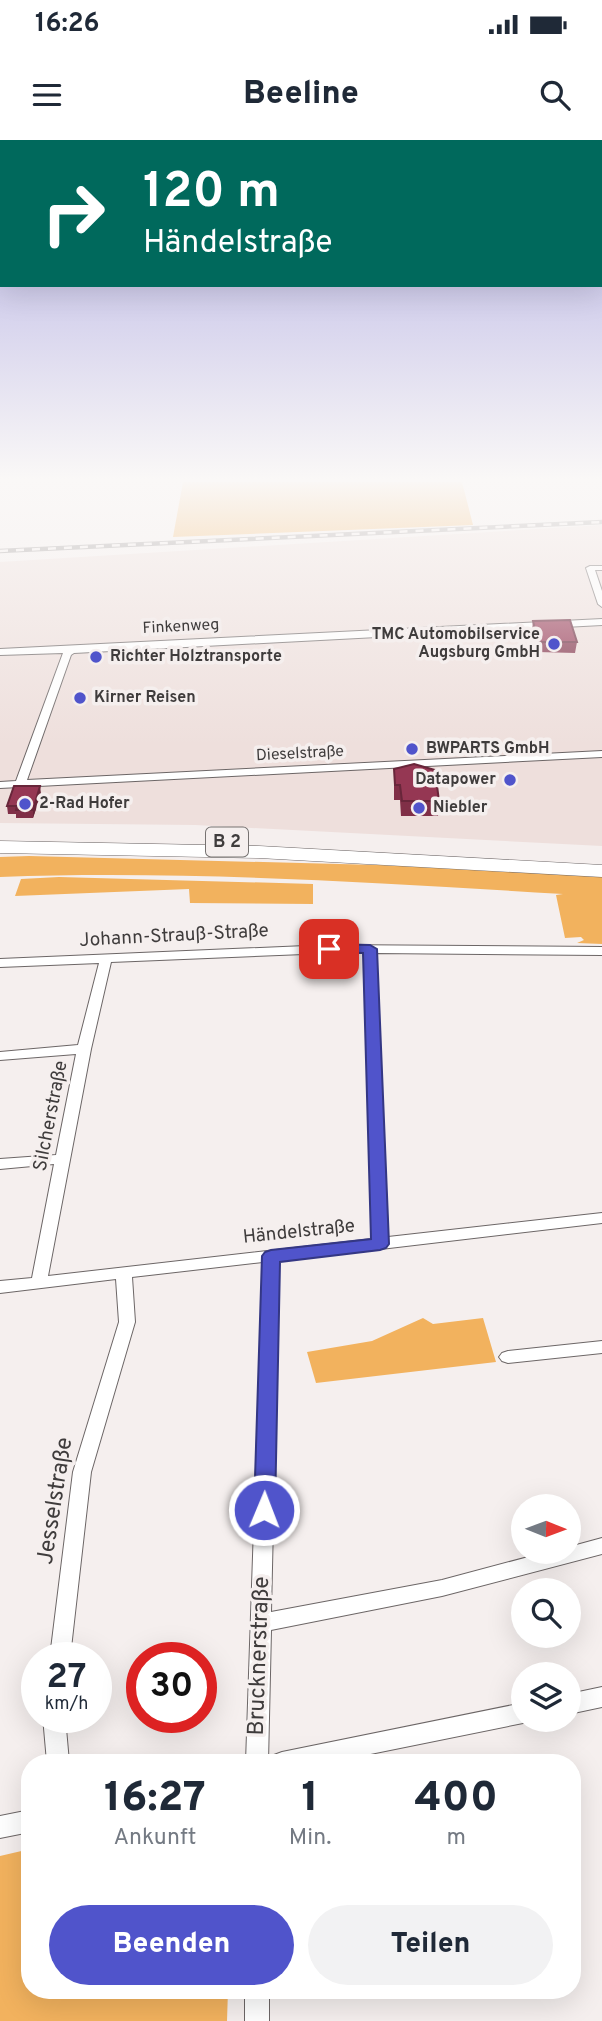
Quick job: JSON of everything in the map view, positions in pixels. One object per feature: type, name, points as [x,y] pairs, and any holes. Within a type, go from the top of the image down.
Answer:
[{"type":"highway","name":"B 2","points":[[0,838],[307,844],[602,860]]},
{"type":"highway","name":"B 2","points":[[0,848],[331,855],[602,871]]},
{"type":"street","points":[[591,570],[602,604]]},
{"type":"street","name":"Finkenweg","points":[[0,652],[602,622]]},
{"type":"street","points":[[22,783],[64,661],[72,650]]},
{"type":"street","name":"Dieselstraße","points":[[0,785],[602,754]]},
{"type":"street","points":[[370,949],[380,1244]]},
{"type":"street","name":"Johann-Strauß-Straße","points":[[0,963],[370,949],[602,951]]},
{"type":"street","name":"Silcherstraße","points":[[39,1282],[84,1048],[106,958]]},
{"type":"street","points":[[0,1056],[84,1048]]},
{"type":"street","points":[[0,1164],[62,1159]]},
{"type":"street","name":"Händelstraße","points":[[0,1287],[602,1218]]},
{"type":"street","name":"Brucknerstraße","points":[[257,1754],[271,1256]]},
{"type":"street","name":"Jesselstraße","points":[[62,1642],[82,1472],[127,1322],[124,1273]]},
{"type":"street","points":[[508,1357],[602,1347]]},
{"type":"street","points":[[261,1623],[442,1588],[602,1546]]},
{"type":"street","points":[[581,1701],[602,1697]]},
{"type":"street","points":[[321,1754],[511,1715]]},
{"type":"street","points":[[55,1733],[57,1754]]},
{"type":"street","points":[[0,1827],[21,1823]]},
{"type":"street","points":[[257,1999],[257,2021]]},
{"type":"shaded area","points":[[0,570],[602,570],[602,846],[195,825],[0,823]]},
{"type":"shaded area","points":[[0,857],[453,867],[602,876],[602,944],[577,943],[584,940],[581,937],[565,938],[556,895],[563,894],[211,876],[0,877]]},
{"type":"shaded area","points":[[59,877],[313,884],[313,904],[190,903],[189,889],[15,896],[21,879]]},
{"type":"shaded area","points":[[423,1318],[433,1324],[483,1318],[496,1362],[316,1383],[307,1352],[372,1341]]},
{"type":"shaded area","points":[[21,1851],[21,1999],[228,1999],[227,2021],[0,2021],[0,1856]]},
{"type":"building","points":[[570,620],[577,642],[538,642],[533,621]]},
{"type":"building","points":[[414,764],[435,770],[439,801],[402,801],[400,785],[395,785],[394,769]]},
{"type":"building","points":[[14,786],[40,786],[33,810],[16,810],[17,806],[7,806]]},
{"type":"place","name":"TMC Automobilservice Augsburg GmbH","points":[[554,644]]},
{"type":"place","name":"Richter Holztransporte","points":[[96,657]]},
{"type":"place","name":"Kirner Reisen","points":[[80,698]]},
{"type":"place","name":"BWPARTS GmbH","points":[[412,749]]},
{"type":"place","name":"Datapower","points":[[510,780]]},
{"type":"place","name":"2-Rad Hofer","points":[[25,804]]},
{"type":"place","name":"Niebler","points":[[419,808]]},
{"type":"route","points":[[264,1510],[271,1256],[380,1244],[370,949],[329,949]]}]
